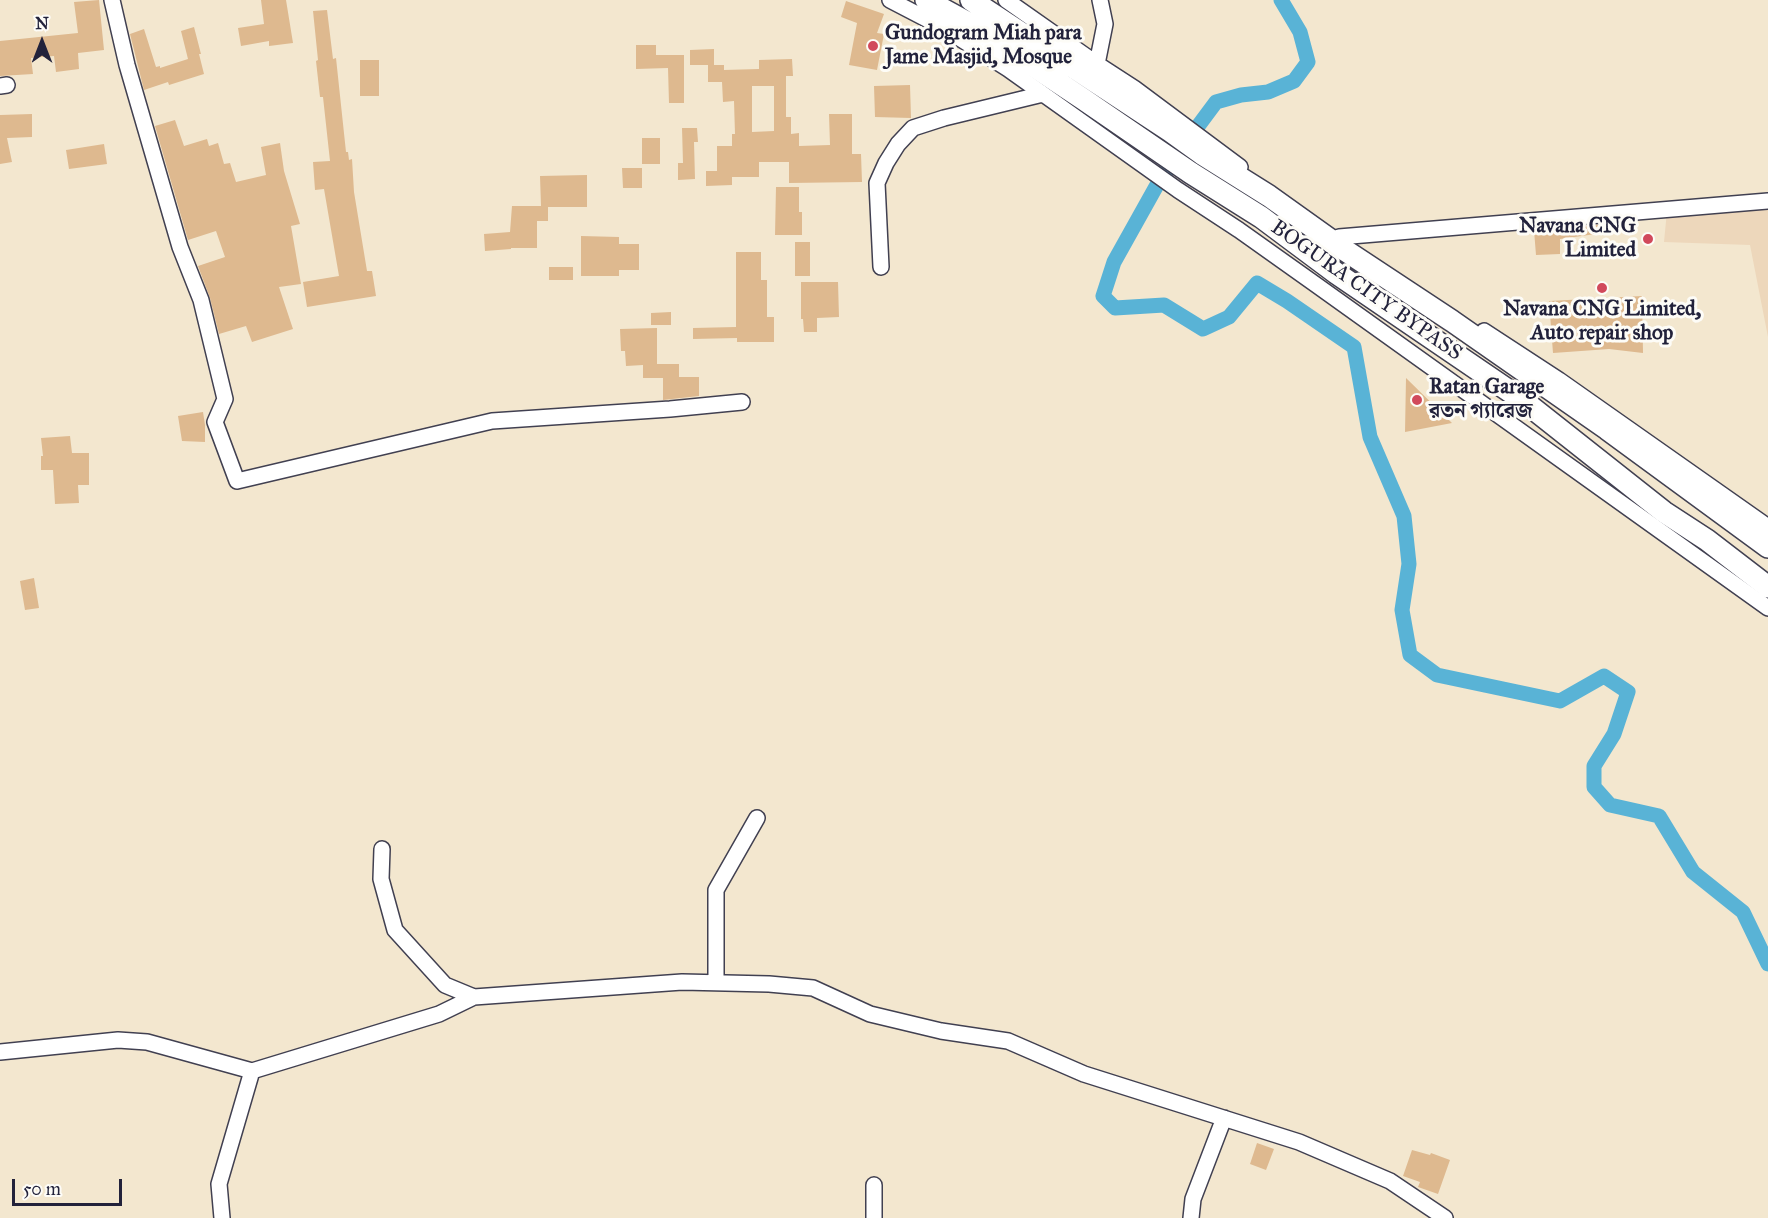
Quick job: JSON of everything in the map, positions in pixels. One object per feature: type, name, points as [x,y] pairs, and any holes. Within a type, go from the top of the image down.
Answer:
[{"type":"highway","name":"BOGURA CITY BYPASS","points":[[926,0],[969,24],[1191,173],[1262,217],[1336,273],[1521,399],[1664,512],[1701,549],[1768,587]]},
{"type":"highway","points":[[971,0],[1174,125]]},
{"type":"highway","name":"BOGURA CITY BYPASS","points":[[1174,125],[1356,257],[1607,429],[1730,510],[1768,547]]},
{"type":"street","points":[[112,0],[127,65],[180,247],[201,300],[225,399],[215,422],[237,481],[492,421],[742,402]]},
{"type":"street","points":[[890,0],[940,26],[1008,69],[1178,190],[1701,549],[1768,608]]},
{"type":"street","points":[[1006,0],[1134,88],[1174,125]]},
{"type":"street","points":[[1097,64],[1105,24],[1100,0]]},
{"type":"street","points":[[881,267],[877,183],[898,144],[913,128],[944,118],[1044,94]]},
{"type":"street","points":[[1206,149],[1559,380],[1730,510],[1768,527]]},
{"type":"street","points":[[1339,237],[1768,201]]},
{"type":"street","points":[[716,983],[716,890],[757,819]]},
{"type":"street","points":[[382,849],[381,879],[395,930],[446,985],[474,997]]},
{"type":"street","points":[[0,1052],[118,1040],[147,1042],[252,1071],[439,1014],[474,997],[682,982],[769,984],[813,988],[870,1014],[941,1031],[1008,1041],[1084,1074],[1299,1142],[1390,1180],[1445,1218]]},
{"type":"street","points":[[222,1218],[219,1184],[252,1071]]},
{"type":"street","points":[[1191,1218],[1193,1199],[1224,1118]]},
{"type":"street","points":[[874,1185],[874,1218]]},
{"type":"shaded area","points":[[1768,204],[1768,337],[1750,245],[1664,242],[1667,211]]},
{"type":"building","points":[[99,0],[104,50],[78,53],[79,69],[56,72],[54,56],[31,58],[33,74],[0,76],[0,41],[78,33],[74,2]]},
{"type":"building","points":[[261,0],[286,0],[293,43],[269,46],[269,41],[241,46],[238,28],[264,24]]},
{"type":"building","points":[[846,1],[884,14],[877,33],[884,34],[877,70],[849,65],[857,23],[841,17]]},
{"type":"building","points":[[327,10],[333,59],[336,58],[346,152],[348,152],[349,160],[352,159],[354,192],[367,271],[372,271],[376,296],[307,307],[303,282],[339,276],[324,189],[315,190],[313,162],[330,161],[323,97],[320,97],[313,11]]},
{"type":"building","points":[[194,27],[204,74],[144,90],[130,34],[144,29],[156,67],[160,66],[160,68],[188,59],[181,31]]},
{"type":"building","points":[[636,45],[656,45],[656,55],[684,55],[684,103],[669,103],[668,68],[636,69]]},
{"type":"building","points":[[714,49],[714,65],[690,65],[690,50]]},
{"type":"building","points":[[792,59],[793,76],[786,76],[786,117],[791,117],[791,134],[799,133],[799,146],[830,145],[829,114],[852,114],[852,154],[861,154],[862,182],[789,183],[789,162],[759,162],[759,177],[732,177],[732,185],[706,186],[706,171],[717,171],[717,146],[732,146],[732,134],[735,134],[734,101],[723,102],[722,82],[708,82],[708,65],[724,65],[724,70],[759,69],[759,60]],"holes":[[[752,86],[774,86],[774,131],[752,132]]]},
{"type":"building","points":[[360,60],[379,60],[379,96],[360,96]]},
{"type":"building","points":[[910,85],[911,118],[875,117],[874,86]]},
{"type":"building","points":[[32,114],[32,137],[7,138],[12,162],[0,164],[0,115]]},
{"type":"building","points":[[175,120],[184,146],[207,139],[209,146],[218,143],[224,164],[230,163],[236,182],[266,175],[261,147],[280,143],[284,171],[300,224],[291,226],[301,284],[279,287],[293,329],[252,342],[246,326],[219,334],[210,298],[198,266],[225,257],[216,231],[188,240],[155,126]]},
{"type":"building","points":[[682,128],[697,128],[698,142],[694,142],[695,179],[678,180],[678,163],[683,163]]},
{"type":"building","points":[[642,138],[660,138],[660,164],[642,164]]},
{"type":"building","points":[[104,144],[107,164],[69,169],[66,150]]},
{"type":"building","points":[[622,168],[642,168],[642,188],[623,188]]},
{"type":"building","points":[[587,175],[587,207],[548,207],[548,221],[537,221],[537,248],[485,251],[484,234],[510,232],[512,206],[541,206],[540,176]]},
{"type":"building","points":[[776,187],[799,187],[802,235],[775,235]]},
{"type":"building","points":[[1610,224],[1610,232],[1560,239],[1560,254],[1536,255],[1534,230]]},
{"type":"building","points":[[581,236],[619,237],[619,244],[639,244],[639,270],[619,270],[619,276],[581,276]]},
{"type":"building","points":[[795,242],[810,242],[810,276],[795,276]]},
{"type":"building","points":[[736,252],[761,252],[761,280],[767,280],[767,317],[774,317],[774,342],[737,342],[737,338],[693,339],[693,328],[736,327]]},
{"type":"building","points":[[549,267],[573,267],[573,280],[549,280]]},
{"type":"building","points":[[801,282],[838,282],[839,317],[817,318],[817,332],[804,332],[803,319],[801,319]]},
{"type":"building","points":[[1642,296],[1643,353],[1609,349],[1553,353],[1549,301]]},
{"type":"building","points":[[671,312],[671,325],[651,325],[651,313]]},
{"type":"building","points":[[657,328],[657,364],[679,364],[679,377],[699,377],[699,396],[663,400],[663,378],[643,378],[643,365],[626,366],[625,351],[621,351],[620,329]]},
{"type":"building","name":"Ratan Garage রতন গ্যারেজ","points":[[1406,378],[1452,423],[1405,432]]},
{"type":"building","points":[[203,412],[205,442],[182,441],[178,416]]},
{"type":"building","points":[[70,436],[72,453],[89,453],[89,485],[78,485],[79,503],[55,504],[53,470],[41,470],[41,456],[43,456],[41,438]]},
{"type":"building","points":[[34,578],[39,608],[25,610],[20,581]]},
{"type":"building","points":[[1257,1143],[1274,1149],[1266,1170],[1250,1164]]},
{"type":"building","points":[[1412,1150],[1430,1155],[1431,1153],[1450,1160],[1438,1194],[1418,1187],[1420,1182],[1403,1176]]},
{"type":"waterway","points":[[1281,0],[1300,32],[1308,62],[1294,81],[1268,92],[1241,95],[1216,102],[1157,185],[1114,262],[1103,296],[1115,308],[1164,305],[1203,329],[1229,317],[1257,283],[1354,347],[1370,437],[1404,516],[1409,564],[1402,610],[1410,655],[1437,675],[1560,701],[1604,676],[1628,692],[1614,734],[1594,766],[1594,787],[1610,805],[1659,816],[1693,872],[1743,912],[1768,964]]},
{"type":"place","name":"Gundogram Miah para Jame Masjid, Mosque","points":[[873,46]]},
{"type":"place","name":"Navana CNG Limited","points":[[1648,239]]},
{"type":"place","name":"Navana CNG Limited, Auto repair shop","points":[[1602,288]]},
{"type":"place","name":"Ratan Garage রতন গ্যারেজ","points":[[1417,400]]}]
